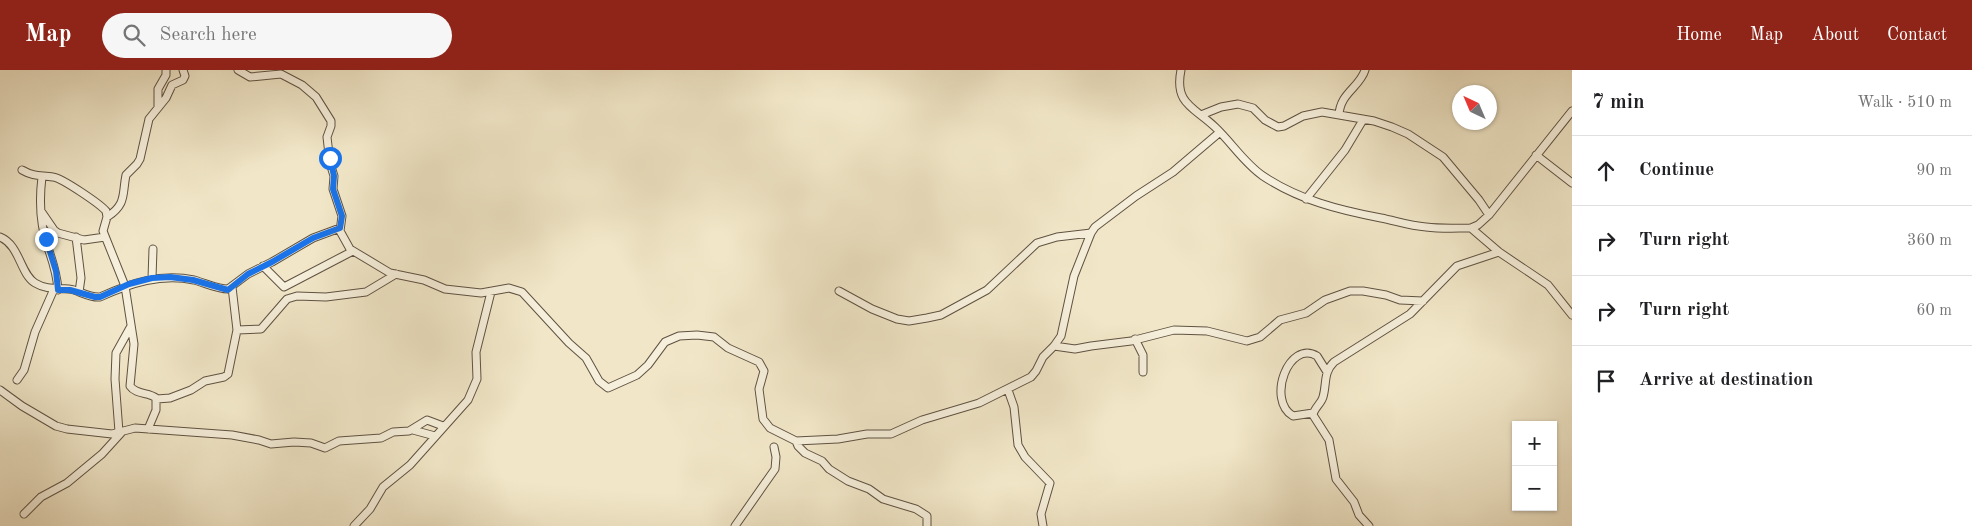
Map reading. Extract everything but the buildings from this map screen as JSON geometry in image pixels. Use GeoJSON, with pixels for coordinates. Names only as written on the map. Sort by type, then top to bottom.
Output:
{"type":"FeatureCollection","features":[{"type":"Feature","properties":{"kind":"street"},"geometry":{"type":"LineString","coordinates":[[158,107],[158,89],[166,75],[166,70]]}},
{"type":"Feature","properties":{"kind":"street"},"geometry":{"type":"LineString","coordinates":[[183,70],[185,76],[183,80],[172,85],[166,98],[148,119],[140,159],[126,175],[122,202],[107,217],[103,232],[125,286],[134,344],[131,388],[152,395],[157,399],[170,398],[191,390],[205,381],[227,376],[237,330],[232,287]]}},
{"type":"Feature","properties":{"kind":"street"},"geometry":{"type":"LineString","coordinates":[[238,70],[250,77],[281,74],[306,88],[316,97],[331,121],[326,137],[334,176],[333,189],[342,216],[340,228],[342,237],[353,251],[396,274],[424,280],[445,289],[491,292],[509,288],[522,292],[569,343],[586,358],[599,381],[608,388],[637,374],[648,365],[665,342],[672,338],[697,335],[714,337],[728,348],[759,362],[764,371],[759,394],[763,419],[770,428],[796,441],[838,439],[867,434],[891,434],[922,420],[979,403],[1031,377],[1043,357],[1054,346],[1063,330],[1073,281],[1095,227],[1136,196],[1181,166],[1220,132]]}},
{"type":"Feature","properties":{"kind":"street"},"geometry":{"type":"LineString","coordinates":[[1180,70],[1178,88],[1180,93],[1194,110],[1220,132],[1246,161],[1263,176],[1306,198],[1344,211],[1410,225],[1436,228],[1471,228],[1478,225],[1489,215],[1572,111]]}},
{"type":"Feature","properties":{"kind":"street"},"geometry":{"type":"LineString","coordinates":[[1339,115],[1347,94],[1361,80],[1365,70]]}},
{"type":"Feature","properties":{"kind":"street"},"geometry":{"type":"LineString","coordinates":[[1201,115],[1231,104],[1244,104],[1253,108],[1268,122],[1278,127],[1317,112],[1374,121],[1402,131],[1443,157],[1489,215]]}},
{"type":"Feature","properties":{"kind":"street"},"geometry":{"type":"LineString","coordinates":[[1306,198],[1345,150],[1364,120]]}},
{"type":"Feature","properties":{"kind":"street"},"geometry":{"type":"LineString","coordinates":[[1536,155],[1572,182]]}},
{"type":"Feature","properties":{"kind":"street"},"geometry":{"type":"LineString","coordinates":[[22,170],[42,177],[53,177],[69,184],[104,208],[107,217]]}},
{"type":"Feature","properties":{"kind":"street"},"geometry":{"type":"LineString","coordinates":[[17,380],[24,370],[35,332],[56,290],[56,271],[47,246],[40,208],[39,197],[42,177]]}},
{"type":"Feature","properties":{"kind":"street"},"geometry":{"type":"LineString","coordinates":[[40,208],[54,230],[84,240],[105,238]]}},
{"type":"Feature","properties":{"kind":"street"},"geometry":{"type":"LineString","coordinates":[[0,237],[10,244],[31,279],[36,283],[56,290],[70,290],[100,297],[125,286],[152,278],[170,277],[193,280],[224,289],[232,287],[248,274],[313,238],[340,228]]}},
{"type":"Feature","properties":{"kind":"street"},"geometry":{"type":"LineString","coordinates":[[1471,228],[1499,252],[1544,282],[1572,315]]}},
{"type":"Feature","properties":{"kind":"street"},"geometry":{"type":"LineString","coordinates":[[839,291],[872,310],[897,319],[909,321],[941,315],[987,290],[1007,273],[1026,251],[1037,243],[1056,236],[1091,233]]}},
{"type":"Feature","properties":{"kind":"street"},"geometry":{"type":"LineString","coordinates":[[76,237],[81,278],[79,292]]}},
{"type":"Feature","properties":{"kind":"street"},"geometry":{"type":"LineString","coordinates":[[152,278],[153,249]]}},
{"type":"Feature","properties":{"kind":"street"},"geometry":{"type":"LineString","coordinates":[[263,266],[284,287],[353,251]]}},
{"type":"Feature","properties":{"kind":"street"},"geometry":{"type":"LineString","coordinates":[[1313,414],[1322,398],[1327,372],[1334,362],[1410,314],[1460,264],[1499,252]]}},
{"type":"Feature","properties":{"kind":"street"},"geometry":{"type":"LineString","coordinates":[[237,330],[261,329],[288,299],[297,296],[326,296],[366,292],[396,274]]}},
{"type":"Feature","properties":{"kind":"street"},"geometry":{"type":"LineString","coordinates":[[1054,346],[1074,348],[1135,340],[1174,330],[1207,331],[1240,340],[1255,340],[1280,320],[1306,313],[1329,298],[1354,291],[1386,295],[1400,300],[1423,301]]}},
{"type":"Feature","properties":{"kind":"street"},"geometry":{"type":"LineString","coordinates":[[354,526],[370,509],[383,487],[410,465],[468,400],[476,379],[476,352],[491,292]]}},
{"type":"Feature","properties":{"kind":"street"},"geometry":{"type":"LineString","coordinates":[[24,514],[41,497],[67,483],[102,454],[120,432],[115,379],[116,353],[131,326]]}},
{"type":"Feature","properties":{"kind":"street"},"geometry":{"type":"LineString","coordinates":[[1135,340],[1143,356],[1143,372]]}},
{"type":"Feature","properties":{"kind":"street"},"geometry":{"type":"LineString","coordinates":[[1313,414],[1293,416],[1285,409],[1281,390],[1284,374],[1291,362],[1298,356],[1308,354],[1317,356],[1327,372]]}},
{"type":"Feature","properties":{"kind":"street"},"geometry":{"type":"LineString","coordinates":[[0,390],[22,406],[61,428],[112,434],[135,428],[232,435],[271,444],[311,443],[328,448],[335,442],[381,438],[393,432],[406,432],[413,430],[427,420],[443,426]]}},
{"type":"Feature","properties":{"kind":"street"},"geometry":{"type":"LineString","coordinates":[[1008,390],[1014,407],[1018,445],[1025,457],[1050,483],[1041,514],[1044,526]]}},
{"type":"Feature","properties":{"kind":"street"},"geometry":{"type":"LineString","coordinates":[[148,429],[156,410],[157,399]]}},
{"type":"Feature","properties":{"kind":"street"},"geometry":{"type":"LineString","coordinates":[[1313,414],[1329,440],[1336,478],[1354,502],[1359,515],[1369,526]]}},
{"type":"Feature","properties":{"kind":"street"},"geometry":{"type":"LineString","coordinates":[[413,430],[435,436]]}},
{"type":"Feature","properties":{"kind":"street"},"geometry":{"type":"LineString","coordinates":[[796,441],[805,453],[822,461],[829,469],[848,480],[869,489],[883,499],[916,508],[927,516],[927,526]]}},
{"type":"Feature","properties":{"kind":"street"},"geometry":{"type":"LineString","coordinates":[[735,526],[775,469],[776,457],[774,447]]}},
{"type":"Feature","properties":{"kind":"route"},"geometry":{"type":"LineString","coordinates":[[46,239],[56,271],[58,290],[74,290],[100,297],[129,284],[152,278],[170,277],[193,280],[228,290],[248,274],[313,238],[340,228],[342,216],[333,189],[334,176],[330,158]]}}]}
